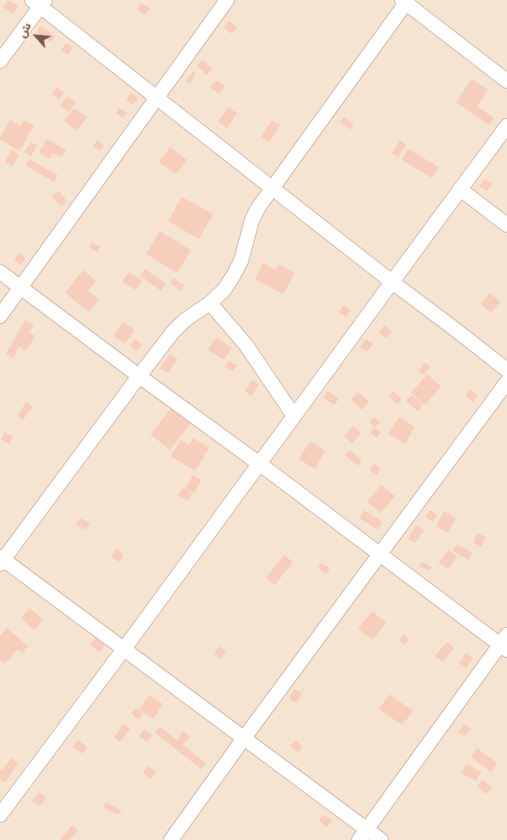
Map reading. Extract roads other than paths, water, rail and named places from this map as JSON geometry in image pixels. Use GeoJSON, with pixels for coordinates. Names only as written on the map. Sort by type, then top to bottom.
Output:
{"type":"FeatureCollection","features":[{"type":"Feature","properties":{"kind":"street"},"geometry":{"type":"LineString","coordinates":[[0,316],[227,0]]}},
{"type":"Feature","properties":{"kind":"street"},"geometry":{"type":"LineString","coordinates":[[381,840],[363,835],[244,738],[1,560],[173,332],[185,320],[210,303],[224,290],[241,260],[252,220],[258,208],[406,1],[507,81]]}},
{"type":"Feature","properties":{"kind":"street"},"geometry":{"type":"LineString","coordinates":[[0,61],[39,2],[272,188],[507,370]]}},
{"type":"Feature","properties":{"kind":"street"},"geometry":{"type":"LineString","coordinates":[[0,815],[124,649],[507,126]]}},
{"type":"Feature","properties":{"kind":"street"},"geometry":{"type":"LineString","coordinates":[[460,189],[507,225]]}},
{"type":"Feature","properties":{"kind":"street"},"geometry":{"type":"LineString","coordinates":[[0,272],[379,554],[505,643],[363,835]]}},
{"type":"Feature","properties":{"kind":"street"},"geometry":{"type":"LineString","coordinates":[[210,303],[246,344],[294,416]]}},
{"type":"Feature","properties":{"kind":"street"},"geometry":{"type":"LineString","coordinates":[[170,840],[507,382]]}}]}
